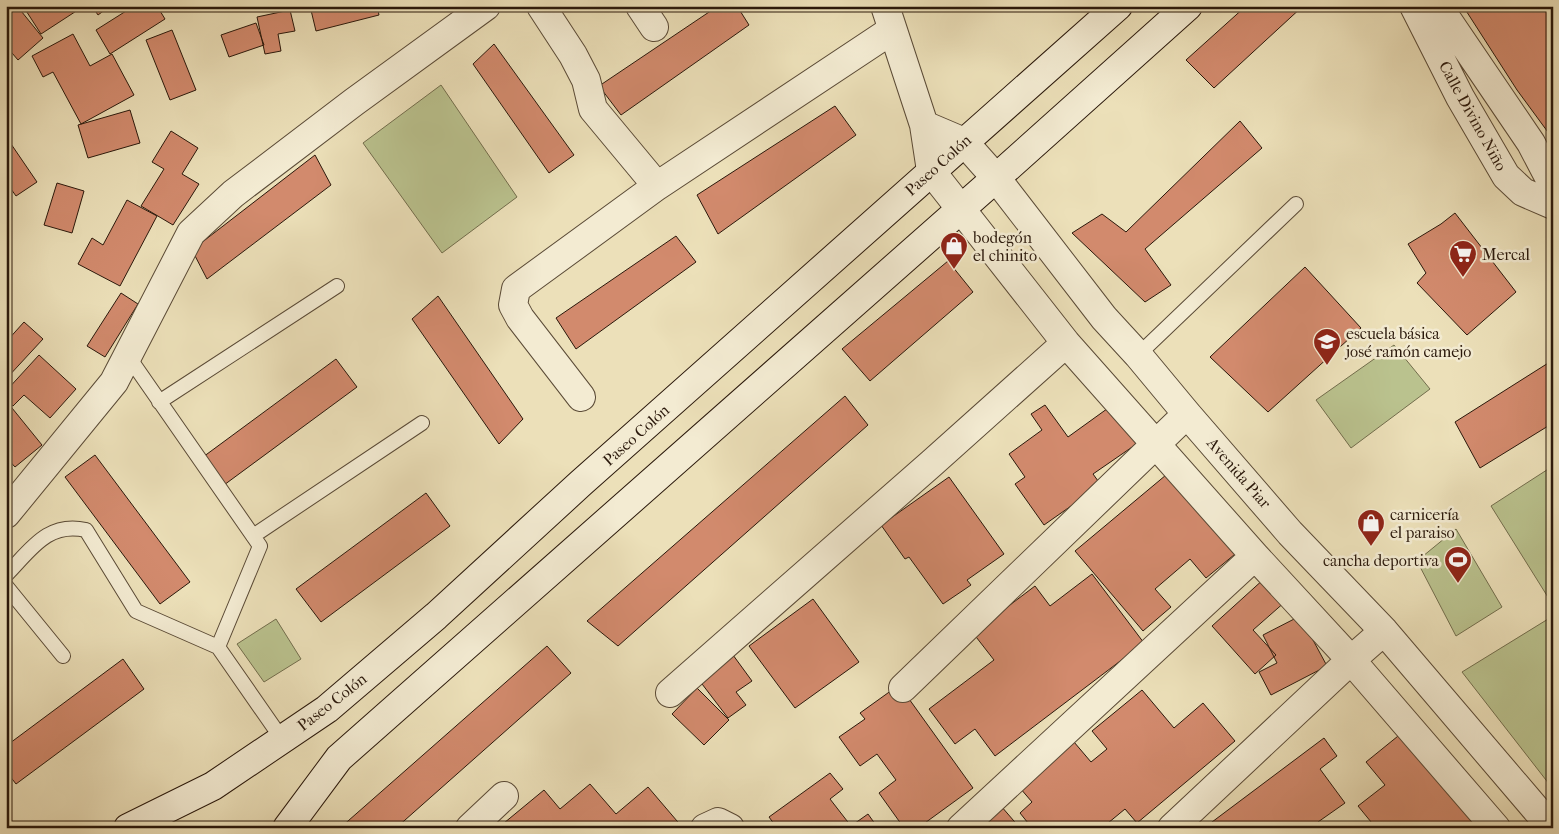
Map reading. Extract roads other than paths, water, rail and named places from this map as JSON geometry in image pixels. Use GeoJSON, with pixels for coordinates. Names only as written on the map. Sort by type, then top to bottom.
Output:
{"type":"FeatureCollection","features":[{"type":"Feature","properties":{"kind":"street"},"geometry":{"type":"LineString","coordinates":[[6,514],[114,382],[191,233],[233,194],[354,102],[486,6]]}},
{"type":"Feature","properties":{"kind":"street"},"geometry":{"type":"LineString","coordinates":[[541,6],[574,55],[586,80],[593,109],[657,186]]}},
{"type":"Feature","properties":{"kind":"street","name":"Paseo Colón"},"geometry":{"type":"LineString","coordinates":[[128,828],[213,786],[327,709],[436,616],[581,483],[1118,6]]}},
{"type":"Feature","properties":{"kind":"street"},"geometry":{"type":"LineString","coordinates":[[287,828],[339,758],[1188,6]]}},
{"type":"Feature","properties":{"kind":"street","name":"Calle Divino Niño"},"geometry":{"type":"LineString","coordinates":[[1414,6],[1460,97],[1506,176],[1523,192],[1553,205]]}},
{"type":"Feature","properties":{"kind":"street","name":"Calle Divino Niño"},"geometry":{"type":"LineString","coordinates":[[1438,6],[1531,143],[1553,185]]}},
{"type":"Feature","properties":{"kind":"street"},"geometry":{"type":"LineString","coordinates":[[581,397],[520,318],[513,305],[516,289],[888,18],[924,126],[931,171],[1066,343],[1155,445],[1351,660],[1496,828]]}},
{"type":"Feature","properties":{"kind":"street","name":"Avenida Piar"},"geometry":{"type":"LineString","coordinates":[[924,126],[964,142],[996,178],[1104,318],[1138,355],[1290,533],[1384,631],[1547,826]]}},
{"type":"Feature","properties":{"kind":"street"},"geometry":{"type":"LineString","coordinates":[[670,693],[1066,343]]}},
{"type":"Feature","properties":{"kind":"street"},"geometry":{"type":"LineString","coordinates":[[903,688],[1187,414]]}},
{"type":"Feature","properties":{"kind":"street"},"geometry":{"type":"LineString","coordinates":[[961,828],[1255,556]]}},
{"type":"Feature","properties":{"kind":"street"},"geometry":{"type":"LineString","coordinates":[[1172,828],[1384,631]]}},
{"type":"Feature","properties":{"kind":"street"},"geometry":{"type":"LineString","coordinates":[[470,828],[504,796]]}},
{"type":"Feature","properties":{"kind":"street"},"geometry":{"type":"LineString","coordinates":[[705,828],[718,822],[730,828]]}},
{"type":"Feature","properties":{"kind":"lane"},"geometry":{"type":"LineString","coordinates":[[1138,355],[1296,204]]}},
{"type":"Feature","properties":{"kind":"lane"},"geometry":{"type":"LineString","coordinates":[[160,402],[337,286]]}},
{"type":"Feature","properties":{"kind":"lane"},"geometry":{"type":"LineString","coordinates":[[128,356],[260,546],[218,647]]}},
{"type":"Feature","properties":{"kind":"lane"},"geometry":{"type":"LineString","coordinates":[[253,536],[422,423]]}},
{"type":"Feature","properties":{"kind":"lane"},"geometry":{"type":"LineString","coordinates":[[6,576],[45,536],[72,527],[86,530],[136,611],[218,647],[282,739]]}},
{"type":"Feature","properties":{"kind":"lane"},"geometry":{"type":"LineString","coordinates":[[6,586],[64,656]]}},
{"type":"Feature","properties":{"kind":"place","name":"bodegón el chinito"},"geometry":{"type":"Point","coordinates":[954,270]}},
{"type":"Feature","properties":{"kind":"place","name":"Mercal"},"geometry":{"type":"Point","coordinates":[1463,278]}},
{"type":"Feature","properties":{"kind":"place","name":"escuela básica josé ramón camejo"},"geometry":{"type":"Point","coordinates":[1327,366]}},
{"type":"Feature","properties":{"kind":"place","name":"carnicería el paraiso"},"geometry":{"type":"Point","coordinates":[1371,547]}},
{"type":"Feature","properties":{"kind":"place","name":"cancha deportiva"},"geometry":{"type":"Point","coordinates":[1458,584]}}]}
